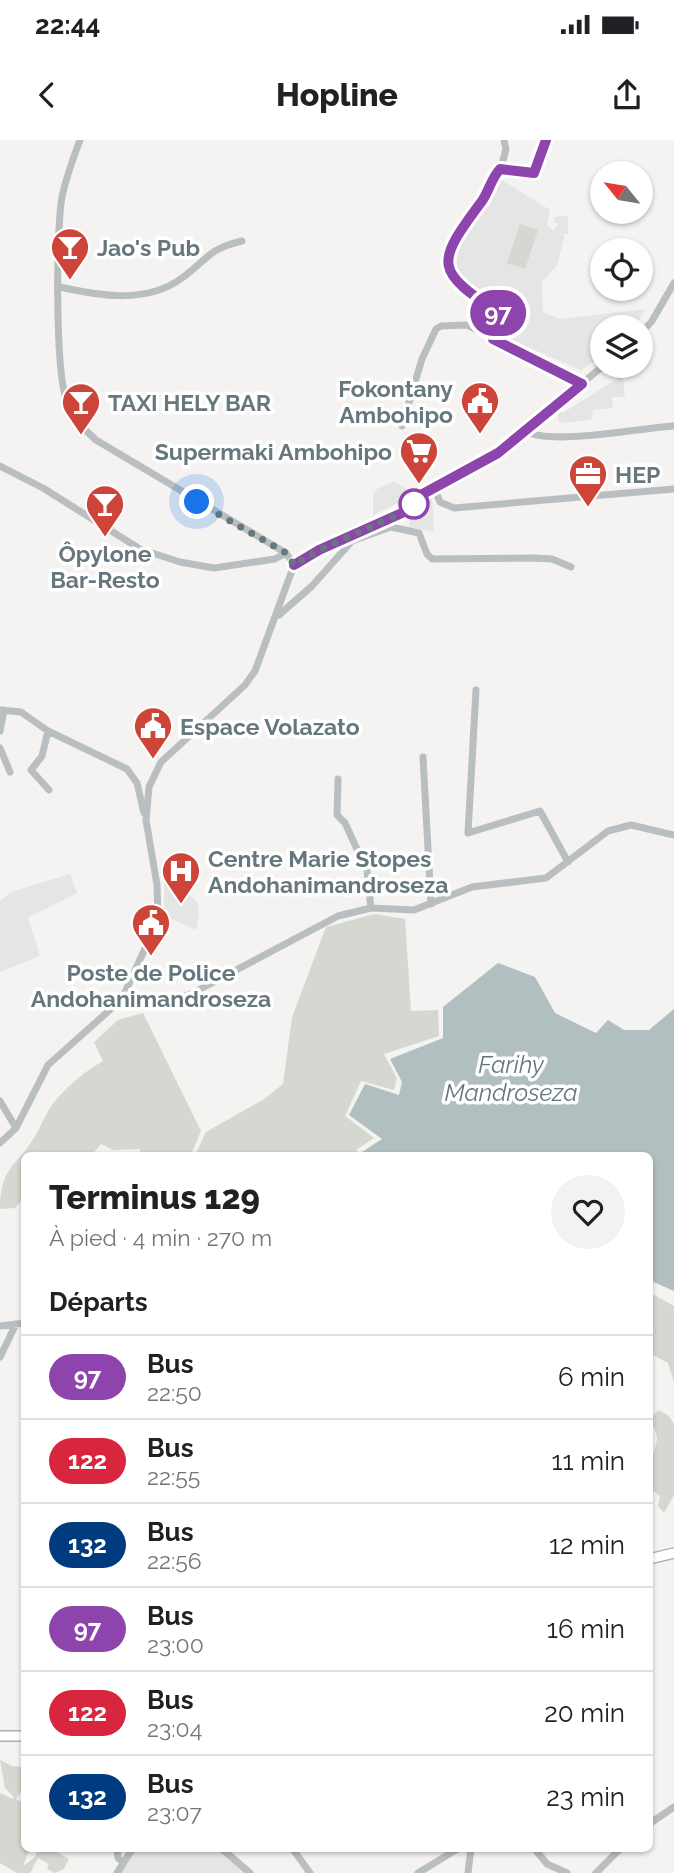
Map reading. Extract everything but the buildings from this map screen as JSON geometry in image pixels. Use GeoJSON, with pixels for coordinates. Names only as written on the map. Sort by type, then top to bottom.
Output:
{"type":"FeatureCollection","features":[{"type":"Feature","properties":{"kind":"main road"},"geometry":{"type":"LineString","coordinates":[[653,1558],[674,1553]]}},
{"type":"Feature","properties":{"kind":"main road"},"geometry":{"type":"LineString","coordinates":[[0,1736],[21,1736]]}},
{"type":"Feature","properties":{"kind":"street"},"geometry":{"type":"LineString","coordinates":[[80,140],[62,197],[60,287],[63,389],[83,429],[137,466],[286,553],[294,565]]}},
{"type":"Feature","properties":{"kind":"street"},"geometry":{"type":"LineString","coordinates":[[493,339],[500,314],[460,287],[447,268],[447,256],[461,227],[484,198],[487,186],[500,169],[506,149],[504,140]]}},
{"type":"Feature","properties":{"kind":"street"},"geometry":{"type":"LineString","coordinates":[[500,169],[534,173],[546,140]]}},
{"type":"Feature","properties":{"kind":"street"},"geometry":{"type":"LineString","coordinates":[[60,287],[95,295],[144,295],[181,279],[217,247],[242,241]]}},
{"type":"Feature","properties":{"kind":"street"},"geometry":{"type":"LineString","coordinates":[[653,320],[672,292],[674,283]]}},
{"type":"Feature","properties":{"kind":"street"},"geometry":{"type":"LineString","coordinates":[[402,426],[422,359],[436,329],[448,325],[467,325],[582,384]]}},
{"type":"Feature","properties":{"kind":"street"},"geometry":{"type":"LineString","coordinates":[[146,820],[149,787],[161,762],[245,685],[255,671],[294,565],[319,550],[411,509],[421,495],[490,459],[590,377]]}},
{"type":"Feature","properties":{"kind":"street"},"geometry":{"type":"LineString","coordinates":[[525,431],[534,436],[563,436],[674,426]]}},
{"type":"Feature","properties":{"kind":"street"},"geometry":{"type":"LineString","coordinates":[[0,466],[43,488],[140,549],[180,562],[214,568],[275,559],[286,553]]}},
{"type":"Feature","properties":{"kind":"street"},"geometry":{"type":"LineString","coordinates":[[434,488],[440,502],[454,508],[674,489]]}},
{"type":"Feature","properties":{"kind":"street"},"geometry":{"type":"LineString","coordinates":[[276,618],[312,586],[342,549],[366,534],[391,527],[419,533],[427,554],[432,559],[535,558],[552,559],[571,567]]}},
{"type":"Feature","properties":{"kind":"street"},"geometry":{"type":"LineString","coordinates":[[476,690],[468,833],[540,811],[568,862]]}},
{"type":"Feature","properties":{"kind":"street"},"geometry":{"type":"LineString","coordinates":[[0,731],[2,710],[21,712],[48,731],[127,769],[137,783],[146,820],[157,885],[158,920],[122,999],[48,1065],[16,1128],[0,1143]]}},
{"type":"Feature","properties":{"kind":"street"},"geometry":{"type":"LineString","coordinates":[[48,731],[42,756],[32,770],[49,790]]}},
{"type":"Feature","properties":{"kind":"street"},"geometry":{"type":"LineString","coordinates":[[0,748],[10,772]]}},
{"type":"Feature","properties":{"kind":"street"},"geometry":{"type":"LineString","coordinates":[[424,757],[431,904]]}},
{"type":"Feature","properties":{"kind":"street"},"geometry":{"type":"LineString","coordinates":[[338,779],[337,815],[345,823],[367,871],[371,908]]}},
{"type":"Feature","properties":{"kind":"street"},"geometry":{"type":"LineString","coordinates":[[122,999],[153,1005],[171,1002],[338,916],[371,908],[414,911],[472,887],[546,878],[608,831],[631,825],[674,835]]}},
{"type":"Feature","properties":{"kind":"street"},"geometry":{"type":"LineString","coordinates":[[0,1101],[16,1128]]}},
{"type":"Feature","properties":{"kind":"street"},"geometry":{"type":"LineString","coordinates":[[0,1326],[20,1323]]}},
{"type":"Feature","properties":{"kind":"street"},"geometry":{"type":"LineString","coordinates":[[0,1357],[20,1323]]}},
{"type":"Feature","properties":{"kind":"street"},"geometry":{"type":"LineString","coordinates":[[653,1820],[674,1807]]}},
{"type":"Feature","properties":{"kind":"street"},"geometry":{"type":"LineString","coordinates":[[117,1852],[118,1858],[122,1861]]}},
{"type":"Feature","properties":{"kind":"street"},"geometry":{"type":"LineString","coordinates":[[117,1873],[129,1852]]}},
{"type":"Feature","properties":{"kind":"street"},"geometry":{"type":"LineString","coordinates":[[226,1852],[250,1873]]}},
{"type":"Feature","properties":{"kind":"street"},"geometry":{"type":"LineString","coordinates":[[295,1852],[310,1873]]}},
{"type":"Feature","properties":{"kind":"street"},"geometry":{"type":"LineString","coordinates":[[418,1873],[452,1852]]}},
{"type":"Feature","properties":{"kind":"street"},"geometry":{"type":"LineString","coordinates":[[468,1873],[471,1852]]}},
{"type":"Feature","properties":{"kind":"street"},"geometry":{"type":"LineString","coordinates":[[537,1852],[547,1864],[567,1873]]}},
{"type":"Feature","properties":{"kind":"street"},"geometry":{"type":"LineString","coordinates":[[596,1873],[617,1852]]}},
{"type":"Feature","properties":{"kind":"shaded area"},"geometry":{"type":"Polygon","coordinates":[[[497,177],[550,210],[547,225],[553,231],[558,224],[554,222],[555,217],[568,216],[568,234],[555,233],[565,235],[557,265],[542,282],[543,312],[560,319],[590,315],[590,364],[581,370],[500,335],[505,321],[504,314],[461,285],[454,274],[453,259],[462,238],[462,228],[487,202],[497,177]]]}},
{"type":"Feature","properties":{"kind":"shaded area"},"geometry":{"type":"Polygon","coordinates":[[[520,224],[538,230],[525,269],[507,263],[520,224]]]}},
{"type":"Feature","properties":{"kind":"shaded area"},"geometry":{"type":"Polygon","coordinates":[[[645,309],[642,315],[594,315],[645,309]]]}},
{"type":"Feature","properties":{"kind":"shaded area"},"geometry":{"type":"Polygon","coordinates":[[[618,378],[623,378],[625,397],[612,397],[613,408],[593,410],[591,420],[559,423],[557,410],[560,408],[563,413],[618,378]]]}},
{"type":"Feature","properties":{"kind":"shaded area"},"geometry":{"type":"Polygon","coordinates":[[[394,481],[415,495],[373,515],[373,495],[377,489],[394,481]]]}},
{"type":"Feature","properties":{"kind":"shaded area"},"geometry":{"type":"Polygon","coordinates":[[[432,497],[434,532],[410,527],[409,507],[432,497]]]}},
{"type":"Feature","properties":{"kind":"shaded area"},"geometry":{"type":"Polygon","coordinates":[[[70,874],[77,893],[28,918],[40,956],[0,972],[0,901],[11,892],[70,874]]]}},
{"type":"Feature","properties":{"kind":"shaded area","name":"Centre Marie Stopes Andohanimandroseza"},"geometry":{"type":"Polygon","coordinates":[[[164,879],[173,881],[197,902],[199,913],[196,930],[168,917],[168,910],[164,909],[164,879]]]}},
{"type":"Feature","properties":{"kind":"shaded area"},"geometry":{"type":"Polygon","coordinates":[[[375,914],[405,919],[411,1011],[438,1010],[439,1036],[384,1054],[397,1078],[394,1090],[361,1081],[345,1116],[374,1138],[356,1150],[358,1152],[196,1152],[206,1132],[264,1099],[283,1084],[292,1017],[326,927],[375,914]]]}},
{"type":"Feature","properties":{"kind":"shaded area"},"geometry":{"type":"Polygon","coordinates":[[[143,1013],[201,1131],[192,1152],[113,1150],[101,1144],[94,1152],[24,1152],[61,1094],[103,1061],[94,1042],[118,1020],[143,1013]]]}},
{"type":"Feature","properties":{"kind":"shaded area"},"geometry":{"type":"Polygon","coordinates":[[[21,1155],[21,1201],[15,1208],[0,1209],[3,1185],[10,1169],[21,1155]]]}},
{"type":"Feature","properties":{"kind":"shaded area"},"geometry":{"type":"Polygon","coordinates":[[[653,1294],[674,1306],[674,1382],[668,1363],[653,1355],[653,1294]]]}},
{"type":"Feature","properties":{"kind":"shaded area"},"geometry":{"type":"Polygon","coordinates":[[[659,1410],[669,1416],[674,1424],[674,1495],[664,1513],[658,1506],[660,1496],[653,1491],[653,1453],[657,1439],[653,1415],[659,1410]]]}},
{"type":"Feature","properties":{"kind":"shaded area"},"geometry":{"type":"Polygon","coordinates":[[[0,1760],[21,1767],[21,1792],[16,1799],[21,1802],[21,1852],[28,1852],[23,1866],[37,1852],[57,1852],[69,1859],[64,1869],[55,1873],[47,1869],[49,1864],[38,1858],[30,1873],[17,1873],[0,1863],[0,1793],[13,1799],[14,1797],[5,1788],[0,1760]]]}},
{"type":"Feature","properties":{"kind":"shaded area"},"geometry":{"type":"Polygon","coordinates":[[[130,1852],[226,1852],[250,1873],[117,1873],[130,1852]]]}},
{"type":"Feature","properties":{"kind":"water","name":"Farihy Mandroseza"},"geometry":{"type":"Polygon","coordinates":[[[498,963],[535,977],[555,1013],[596,1033],[608,1020],[624,1030],[649,1030],[674,1009],[674,1291],[653,1282],[653,1152],[362,1152],[382,1139],[349,1115],[365,1084],[399,1095],[402,1082],[390,1059],[443,1038],[443,1007],[498,963]]]}},
{"type":"Feature","properties":{"kind":"bus line","name":"97"},"geometry":{"type":"LineString","coordinates":[[294,565],[319,550],[411,509],[421,495],[490,459],[582,384],[493,339],[501,319],[500,314],[460,287],[447,268],[447,256],[456,235],[484,198],[487,186],[496,173],[500,169],[514,169],[534,173],[546,140]]}},
{"type":"Feature","properties":{"kind":"place","name":"Jao's Pub"},"geometry":{"type":"Point","coordinates":[70,281]}},
{"type":"Feature","properties":{"kind":"place","name":"Fokontany Ambohipo"},"geometry":{"type":"Point","coordinates":[480,435]}},
{"type":"Feature","properties":{"kind":"place","name":"TAXI HELY BAR"},"geometry":{"type":"Point","coordinates":[81,436]}},
{"type":"Feature","properties":{"kind":"place","name":"Supermaki Ambohipo"},"geometry":{"type":"Point","coordinates":[419,485]}},
{"type":"Feature","properties":{"kind":"place","name":"HEP"},"geometry":{"type":"Point","coordinates":[588,508]}},
{"type":"Feature","properties":{"kind":"place","name":"Ôpylone Bar-Resto"},"geometry":{"type":"Point","coordinates":[105,538]}},
{"type":"Feature","properties":{"kind":"place","name":"Espace Volazato"},"geometry":{"type":"Point","coordinates":[153,760]}},
{"type":"Feature","properties":{"kind":"place","name":"Centre Marie Stopes Andohanimandroseza"},"geometry":{"type":"Point","coordinates":[181,905]}},
{"type":"Feature","properties":{"kind":"place","name":"Poste de Police Andohanimandroseza"},"geometry":{"type":"Point","coordinates":[151,957]}},
{"type":"Feature","properties":{"kind":"route"},"geometry":{"type":"LineString","coordinates":[[197,502],[286,553],[294,565],[319,550],[411,509],[414,504]]}}]}
